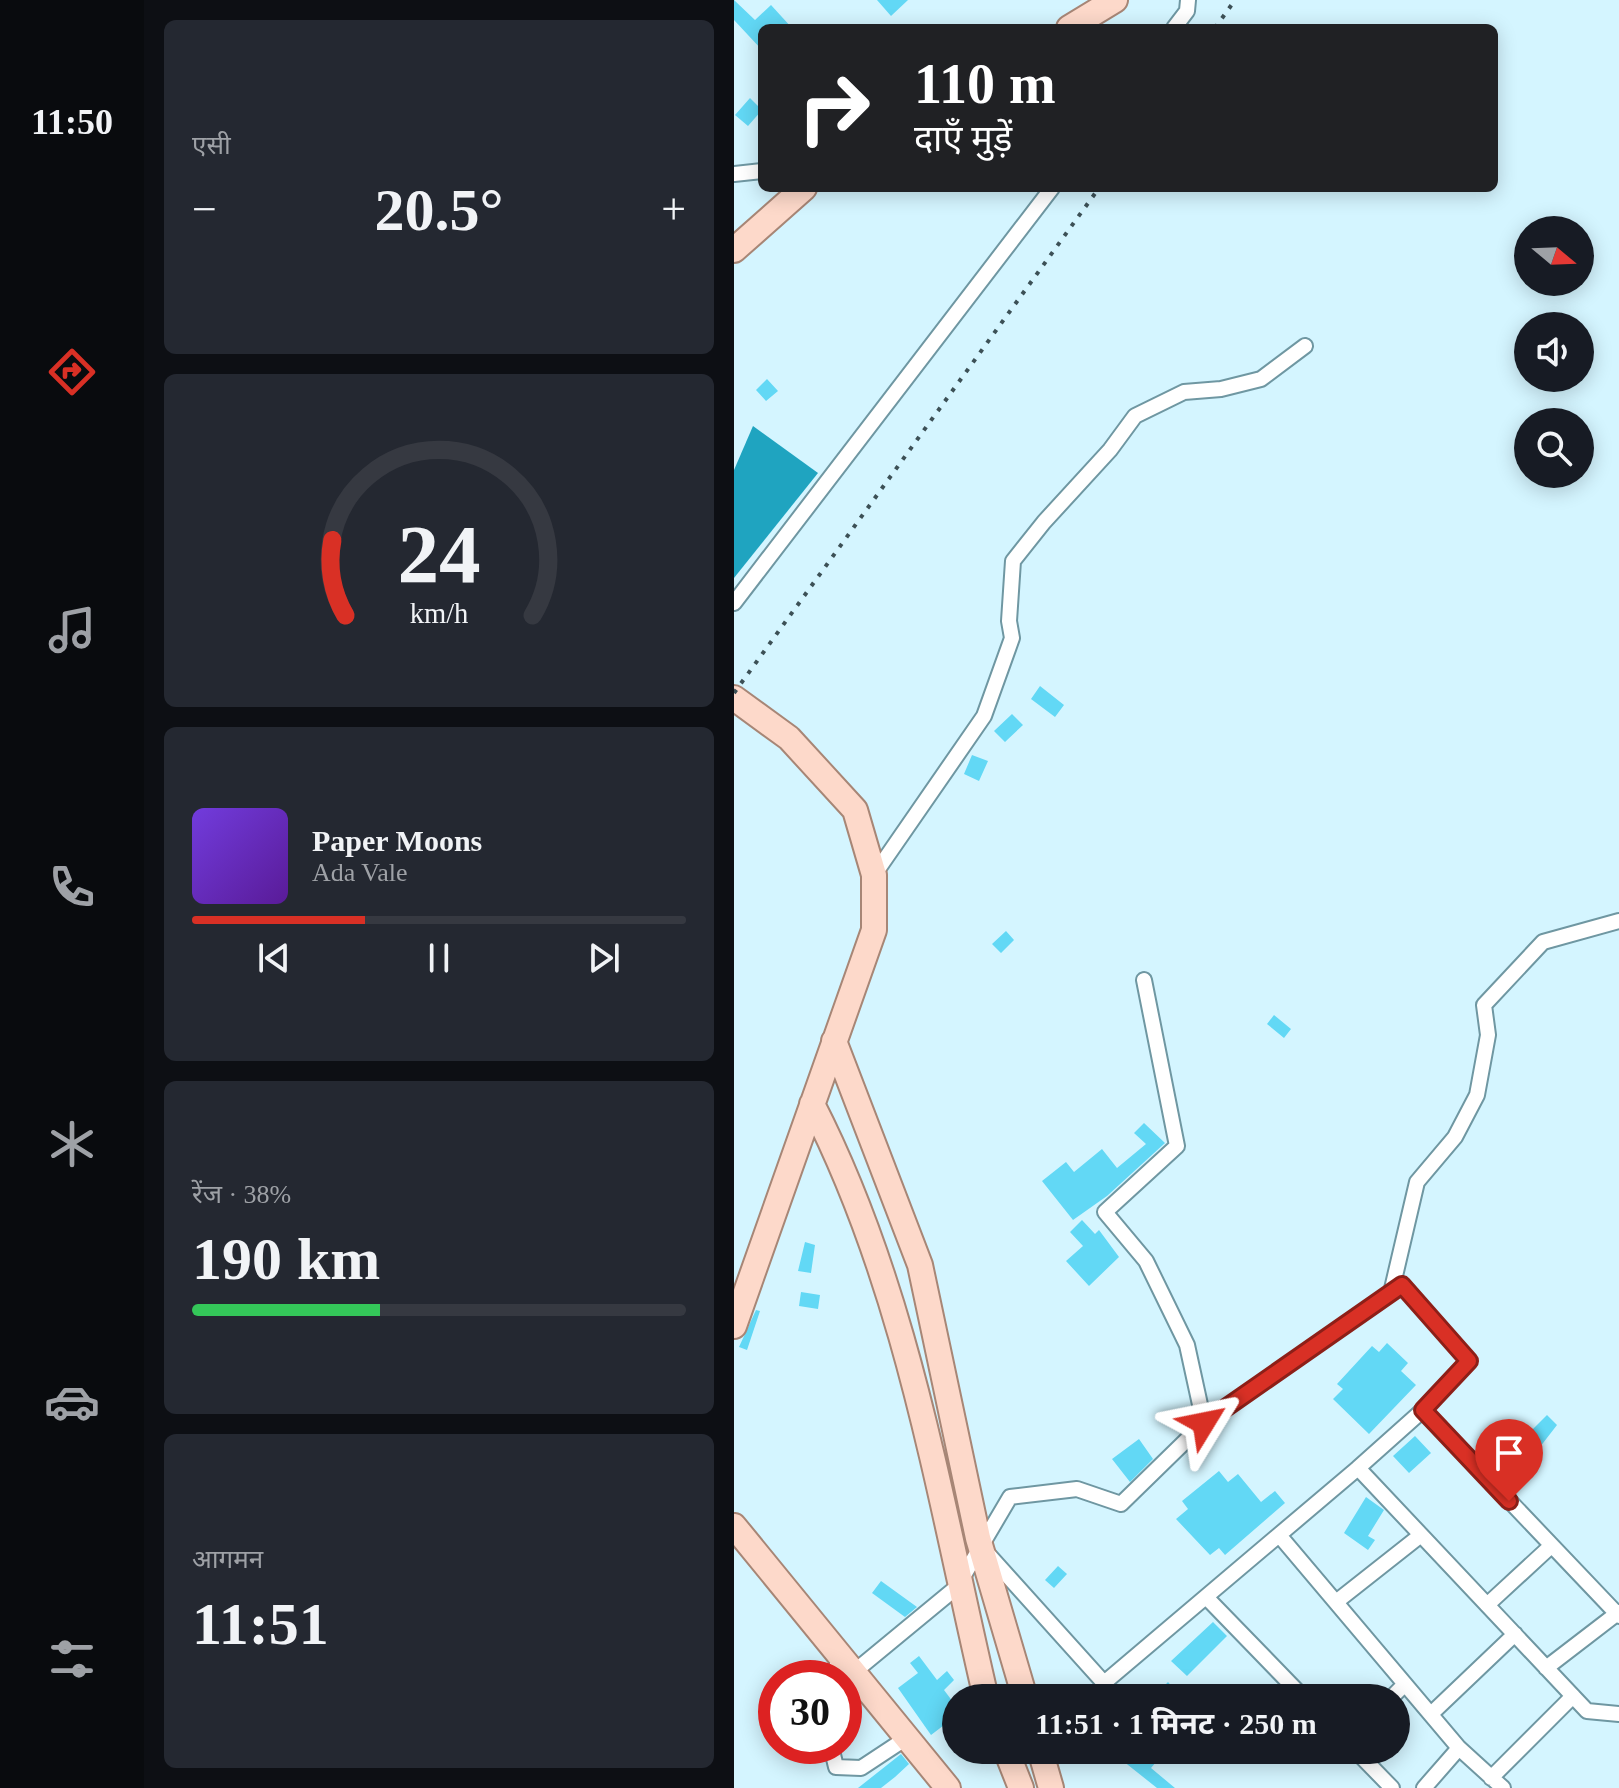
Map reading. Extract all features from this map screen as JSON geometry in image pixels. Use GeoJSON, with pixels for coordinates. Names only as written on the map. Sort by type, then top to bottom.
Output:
{"type":"FeatureCollection","features":[{"type":"Feature","properties":{"kind":"main road"},"geometry":{"type":"LineString","coordinates":[[1076,24],[1115,0]]}},
{"type":"Feature","properties":{"kind":"main road"},"geometry":{"type":"LineString","coordinates":[[734,250],[799,192]]}},
{"type":"Feature","properties":{"kind":"main road"},"geometry":{"type":"LineString","coordinates":[[734,698],[789,738],[855,810],[874,875],[874,930],[734,1326]]}},
{"type":"Feature","properties":{"kind":"main road"},"geometry":{"type":"LineString","coordinates":[[834,1041],[920,1265],[981,1547],[1021,1684]]}},
{"type":"Feature","properties":{"kind":"main road"},"geometry":{"type":"LineString","coordinates":[[812,1104],[837,1152],[884,1272],[949,1522],[959,1583],[983,1684]]}},
{"type":"Feature","properties":{"kind":"main road"},"geometry":{"type":"LineString","coordinates":[[734,1526],[836,1660]]}},
{"type":"Feature","properties":{"kind":"main road"},"geometry":{"type":"LineString","coordinates":[[862,1689],[908,1737],[945,1787]]}},
{"type":"Feature","properties":{"kind":"main road"},"geometry":{"type":"LineString","coordinates":[[1012,1764],[1021,1788]]}},
{"type":"Feature","properties":{"kind":"main road"},"geometry":{"type":"LineString","coordinates":[[1044,1764],[1051,1788]]}},
{"type":"Feature","properties":{"kind":"street"},"geometry":{"type":"LineString","coordinates":[[1177,24],[1187,11],[1188,0]]}},
{"type":"Feature","properties":{"kind":"street"},"geometry":{"type":"LineString","coordinates":[[734,174],[758,171]]}},
{"type":"Feature","properties":{"kind":"street"},"geometry":{"type":"LineString","coordinates":[[734,603],[1049,192]]}},
{"type":"Feature","properties":{"kind":"street"},"geometry":{"type":"LineString","coordinates":[[874,875],[984,716],[1012,638],[1009,621],[1013,561],[1044,522],[1110,450],[1135,416],[1184,392],[1221,389],[1261,379],[1305,346]]}},
{"type":"Feature","properties":{"kind":"street"},"geometry":{"type":"LineString","coordinates":[[1391,1293],[1417,1182],[1455,1137],[1477,1095],[1488,1035],[1484,1005],[1543,942],[1619,921]]}},
{"type":"Feature","properties":{"kind":"street"},"geometry":{"type":"LineString","coordinates":[[1144,980],[1177,1146],[1105,1212],[1146,1261],[1187,1345],[1204,1423]]}},
{"type":"Feature","properties":{"kind":"street"},"geometry":{"type":"LineString","coordinates":[[853,1660],[959,1583],[1010,1497],[1077,1489],[1121,1504],[1204,1423],[1402,1285],[1469,1361],[1423,1410],[1358,1468],[1104,1683],[981,1547]]}},
{"type":"Feature","properties":{"kind":"street"},"geometry":{"type":"LineString","coordinates":[[1423,1410],[1618,1614],[1546,1668]]}},
{"type":"Feature","properties":{"kind":"street"},"geometry":{"type":"LineString","coordinates":[[1358,1468],[1587,1711],[1619,1714]]}},
{"type":"Feature","properties":{"kind":"street"},"geometry":{"type":"LineString","coordinates":[[1279,1535],[1405,1684]]}},
{"type":"Feature","properties":{"kind":"street"},"geometry":{"type":"LineString","coordinates":[[1336,1602],[1421,1535]]}},
{"type":"Feature","properties":{"kind":"street"},"geometry":{"type":"LineString","coordinates":[[1487,1605],[1551,1546]]}},
{"type":"Feature","properties":{"kind":"street"},"geometry":{"type":"LineString","coordinates":[[1206,1597],[1290,1684]]}},
{"type":"Feature","properties":{"kind":"street"},"geometry":{"type":"LineString","coordinates":[[1431,1714],[1515,1634]]}},
{"type":"Feature","properties":{"kind":"street"},"geometry":{"type":"LineString","coordinates":[[1410,1690],[1459,1748],[1497,1783],[1573,1696]]}},
{"type":"Feature","properties":{"kind":"street"},"geometry":{"type":"LineString","coordinates":[[835,1764],[836,1767],[861,1768],[908,1737]]}},
{"type":"Feature","properties":{"kind":"street"},"geometry":{"type":"LineString","coordinates":[[1424,1788],[1459,1748]]}},
{"type":"Feature","properties":{"kind":"street"},"geometry":{"type":"LineString","coordinates":[[1369,1764],[1392,1788]]}},
{"type":"Feature","properties":{"kind":"water"},"geometry":{"type":"Polygon","coordinates":[[[753,426],[818,473],[734,578],[734,470],[753,426]]]}},
{"type":"Feature","properties":{"kind":"building"},"geometry":{"type":"Polygon","coordinates":[[[734,0],[755,20],[771,5],[788,24],[758,24],[758,46],[734,20],[734,0]]]}},
{"type":"Feature","properties":{"kind":"building"},"geometry":{"type":"Polygon","coordinates":[[[877,0],[908,0],[891,16],[877,0]]]}},
{"type":"Feature","properties":{"kind":"building"},"geometry":{"type":"Polygon","coordinates":[[[750,98],[758,106],[758,115],[748,126],[735,115],[750,98]]]}},
{"type":"Feature","properties":{"kind":"building"},"geometry":{"type":"Polygon","coordinates":[[[767,379],[778,391],[766,401],[756,390],[767,379]]]}},
{"type":"Feature","properties":{"kind":"building"},"geometry":{"type":"Polygon","coordinates":[[[1040,686],[1064,705],[1055,717],[1031,699],[1040,686]]]}},
{"type":"Feature","properties":{"kind":"building"},"geometry":{"type":"Polygon","coordinates":[[[1012,714],[1023,725],[1005,742],[994,731],[1012,714]]]}},
{"type":"Feature","properties":{"kind":"building"},"geometry":{"type":"Polygon","coordinates":[[[972,755],[988,761],[979,781],[964,774],[972,755]]]}},
{"type":"Feature","properties":{"kind":"building"},"geometry":{"type":"Polygon","coordinates":[[[1006,931],[1014,940],[1001,953],[992,944],[1006,931]]]}},
{"type":"Feature","properties":{"kind":"building"},"geometry":{"type":"Polygon","coordinates":[[[1274,1015],[1291,1029],[1284,1038],[1267,1024],[1274,1015]]]}},
{"type":"Feature","properties":{"kind":"building"},"geometry":{"type":"Polygon","coordinates":[[[1144,1123],[1165,1143],[1107,1196],[1073,1220],[1042,1181],[1066,1162],[1074,1172],[1102,1149],[1117,1168],[1146,1144],[1134,1133],[1144,1123]]]}},
{"type":"Feature","properties":{"kind":"building"},"geometry":{"type":"Polygon","coordinates":[[[1082,1220],[1095,1234],[1099,1230],[1119,1257],[1089,1286],[1066,1261],[1083,1246],[1070,1232],[1082,1220]]]}},
{"type":"Feature","properties":{"kind":"building"},"geometry":{"type":"Polygon","coordinates":[[[805,1242],[815,1245],[811,1273],[798,1271],[805,1242]]]}},
{"type":"Feature","properties":{"kind":"building"},"geometry":{"type":"Polygon","coordinates":[[[801,1292],[820,1295],[818,1309],[799,1306],[801,1292]]]}},
{"type":"Feature","properties":{"kind":"building"},"geometry":{"type":"Polygon","coordinates":[[[756,1310],[760,1311],[747,1350],[739,1347],[756,1310]]]}},
{"type":"Feature","properties":{"kind":"building"},"geometry":{"type":"Polygon","coordinates":[[[1387,1343],[1408,1363],[1401,1371],[1416,1385],[1369,1434],[1333,1399],[1343,1389],[1337,1384],[1372,1346],[1379,1352],[1387,1343]]]}},
{"type":"Feature","properties":{"kind":"building"},"geometry":{"type":"Polygon","coordinates":[[[1547,1415],[1557,1425],[1533,1456],[1518,1444],[1547,1415]]]}},
{"type":"Feature","properties":{"kind":"building"},"geometry":{"type":"Polygon","coordinates":[[[1415,1436],[1431,1453],[1409,1473],[1393,1456],[1415,1436]]]}},
{"type":"Feature","properties":{"kind":"building"},"geometry":{"type":"Polygon","coordinates":[[[1139,1439],[1153,1459],[1130,1482],[1112,1459],[1139,1439]]]}},
{"type":"Feature","properties":{"kind":"building"},"geometry":{"type":"Polygon","coordinates":[[[1219,1471],[1228,1482],[1238,1474],[1261,1502],[1275,1491],[1285,1503],[1225,1555],[1219,1548],[1210,1555],[1176,1519],[1188,1509],[1182,1501],[1219,1471]]]}},
{"type":"Feature","properties":{"kind":"building"},"geometry":{"type":"Polygon","coordinates":[[[1366,1497],[1384,1510],[1368,1536],[1375,1540],[1368,1550],[1344,1533],[1366,1497]]]}},
{"type":"Feature","properties":{"kind":"building"},"geometry":{"type":"Polygon","coordinates":[[[1058,1566],[1067,1574],[1054,1588],[1045,1580],[1058,1566]]]}},
{"type":"Feature","properties":{"kind":"building"},"geometry":{"type":"Polygon","coordinates":[[[881,1581],[917,1607],[905,1617],[872,1593],[881,1581]]]}},
{"type":"Feature","properties":{"kind":"building"},"geometry":{"type":"Polygon","coordinates":[[[1213,1622],[1227,1636],[1187,1676],[1171,1661],[1213,1622]]]}},
{"type":"Feature","properties":{"kind":"building"},"geometry":{"type":"Polygon","coordinates":[[[919,1656],[937,1680],[947,1671],[954,1680],[950,1684],[942,1684],[942,1727],[931,1735],[898,1688],[918,1673],[910,1663],[919,1656]]]}},
{"type":"Feature","properties":{"kind":"building"},"geometry":{"type":"Polygon","coordinates":[[[901,1754],[909,1764],[895,1777],[881,1788],[858,1788],[901,1754]]]}},
{"type":"Feature","properties":{"kind":"building"},"geometry":{"type":"Polygon","coordinates":[[[1127,1764],[1154,1764],[1151,1768],[1175,1788],[1157,1788],[1127,1764]]]}},
{"type":"Feature","properties":{"kind":"railway"},"geometry":{"type":"LineString","coordinates":[[1218,24],[1235,0]]}},
{"type":"Feature","properties":{"kind":"railway"},"geometry":{"type":"LineString","coordinates":[[734,693],[1096,192]]}},
{"type":"Feature","properties":{"kind":"route"},"geometry":{"type":"LineString","coordinates":[[1204,1423],[1402,1285],[1469,1361],[1423,1410],[1509,1501]]}}]}
